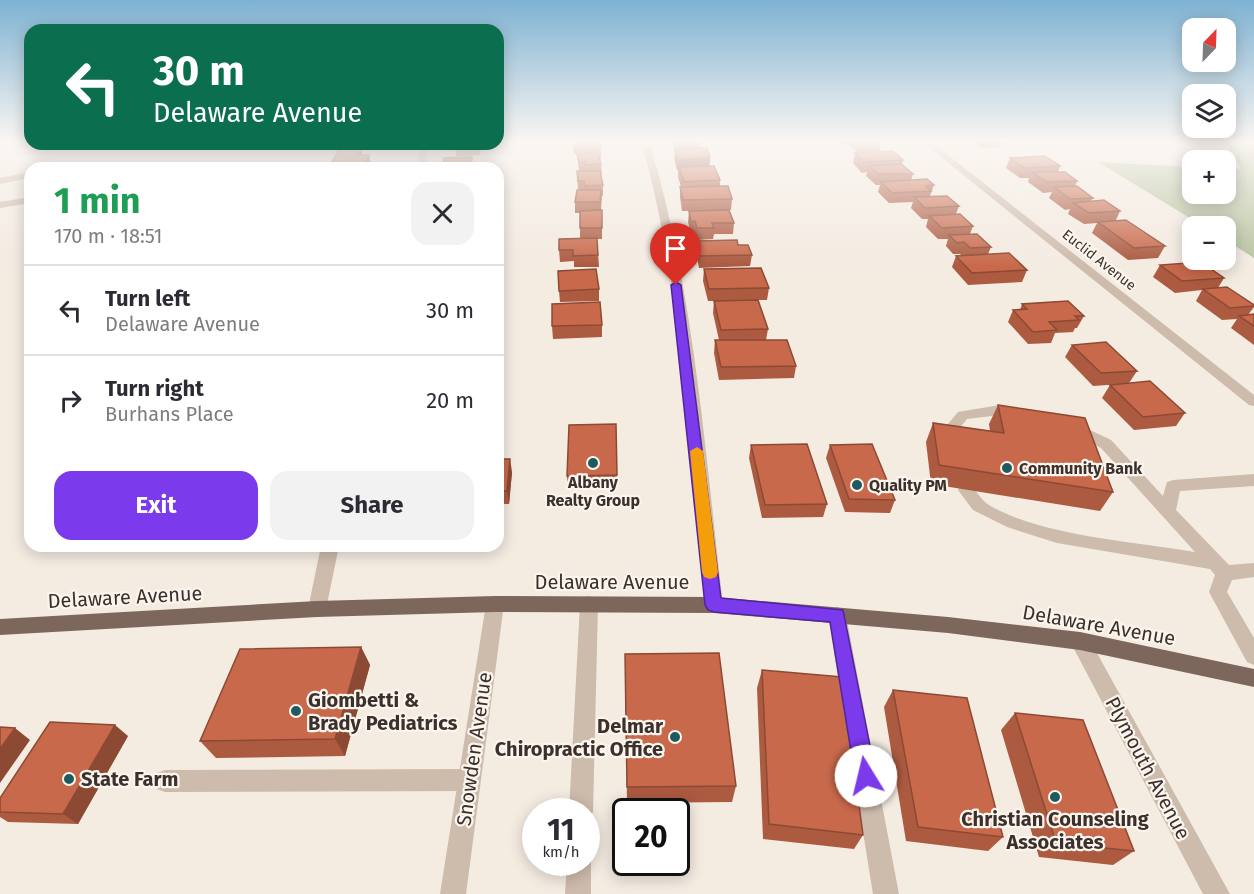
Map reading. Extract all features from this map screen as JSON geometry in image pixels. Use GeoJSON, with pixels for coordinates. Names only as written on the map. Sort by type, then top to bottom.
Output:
{"type":"FeatureCollection","features":[{"type":"Feature","properties":{"kind":"main road","name":"Delaware Avenue"},"geometry":{"type":"LineString","coordinates":[[0,627],[317,609],[495,604],[714,605],[960,626],[1080,642],[1254,678]]}},
{"type":"Feature","properties":{"kind":"street"},"geometry":{"type":"LineString","coordinates":[[656,183],[681,309],[714,605]]}},
{"type":"Feature","properties":{"kind":"street","name":"Euclid Avenue"},"geometry":{"type":"LineString","coordinates":[[978,183],[1254,402]]}},
{"type":"Feature","properties":{"kind":"street"},"geometry":{"type":"LineString","coordinates":[[0,205],[24,201]]}},
{"type":"Feature","properties":{"kind":"street"},"geometry":{"type":"LineString","coordinates":[[952,446],[950,430],[963,415],[1000,410],[1031,415]]}},
{"type":"Feature","properties":{"kind":"street"},"geometry":{"type":"LineString","coordinates":[[1062,424],[1082,430],[1106,444],[1221,568]]}},
{"type":"Feature","properties":{"kind":"street"},"geometry":{"type":"LineString","coordinates":[[1167,511],[1173,486],[1254,480]]}},
{"type":"Feature","properties":{"kind":"street"},"geometry":{"type":"LineString","coordinates":[[966,490],[979,506],[1007,521],[1057,536],[1221,568],[1254,570]]}},
{"type":"Feature","properties":{"kind":"street"},"geometry":{"type":"LineString","coordinates":[[317,609],[329,552]]}},
{"type":"Feature","properties":{"kind":"street"},"geometry":{"type":"LineString","coordinates":[[1221,568],[1218,592],[1254,656]]}},
{"type":"Feature","properties":{"kind":"street","name":"Snowden Avenue"},"geometry":{"type":"LineString","coordinates":[[453,894],[495,604]]}},
{"type":"Feature","properties":{"kind":"street"},"geometry":{"type":"LineString","coordinates":[[582,798],[589,604]]}},
{"type":"Feature","properties":{"kind":"street"},"geometry":{"type":"LineString","coordinates":[[837,615],[886,894]]}},
{"type":"Feature","properties":{"kind":"street","name":"Plymouth Avenue"},"geometry":{"type":"LineString","coordinates":[[1080,642],[1216,894]]}},
{"type":"Feature","properties":{"kind":"street"},"geometry":{"type":"LineString","coordinates":[[165,781],[469,780]]}},
{"type":"Feature","properties":{"kind":"street"},"geometry":{"type":"LineString","coordinates":[[578,894],[579,876]]}},
{"type":"Feature","properties":{"kind":"green space"},"geometry":{"type":"Polygon","coordinates":[[[1132,183],[1182,183],[1182,204],[1236,204],[1236,183],[1254,183],[1254,258],[1236,246],[1236,216],[1187,216],[1132,183]]]}},
{"type":"Feature","properties":{"kind":"building"},"geometry":{"type":"Polygon","coordinates":[[[584,183],[603,183],[603,185],[585,186],[584,183]]]}},
{"type":"Feature","properties":{"kind":"building"},"geometry":{"type":"Polygon","coordinates":[[[882,183],[931,183],[934,185],[926,186],[931,191],[892,193],[882,183]]]}},
{"type":"Feature","properties":{"kind":"building"},"geometry":{"type":"Polygon","coordinates":[[[728,186],[732,199],[683,200],[680,187],[728,186]]]}},
{"type":"Feature","properties":{"kind":"building"},"geometry":{"type":"Polygon","coordinates":[[[1077,186],[1093,198],[1070,199],[1054,187],[1077,186]]]}},
{"type":"Feature","properties":{"kind":"building"},"geometry":{"type":"Polygon","coordinates":[[[577,190],[601,190],[600,202],[575,202],[577,190]]]}},
{"type":"Feature","properties":{"kind":"building"},"geometry":{"type":"Polygon","coordinates":[[[947,196],[959,206],[925,208],[914,197],[947,196]]]}},
{"type":"Feature","properties":{"kind":"building"},"geometry":{"type":"Polygon","coordinates":[[[1104,200],[1120,211],[1089,213],[1073,203],[1104,200]]]}},
{"type":"Feature","properties":{"kind":"building"},"geometry":{"type":"Polygon","coordinates":[[[602,210],[602,228],[580,228],[580,211],[602,210]]]}},
{"type":"Feature","properties":{"kind":"building"},"geometry":{"type":"Polygon","coordinates":[[[729,210],[734,223],[712,223],[714,228],[697,228],[695,221],[691,222],[689,211],[729,210]]]}},
{"type":"Feature","properties":{"kind":"building"},"geometry":{"type":"Polygon","coordinates":[[[960,214],[973,226],[942,228],[929,216],[960,214]]]}},
{"type":"Feature","properties":{"kind":"building"},"geometry":{"type":"Polygon","coordinates":[[[1126,220],[1165,246],[1134,248],[1098,222],[1126,220]]]}},
{"type":"Feature","properties":{"kind":"building"},"geometry":{"type":"Polygon","coordinates":[[[977,234],[991,247],[970,248],[964,242],[957,243],[949,235],[977,234]]]}},
{"type":"Feature","properties":{"kind":"building"},"geometry":{"type":"Polygon","coordinates":[[[597,238],[598,255],[573,256],[573,250],[559,250],[559,239],[597,238]]]}},
{"type":"Feature","properties":{"kind":"building"},"geometry":{"type":"Polygon","coordinates":[[[737,240],[738,245],[748,245],[752,255],[700,256],[696,241],[737,240]]]}},
{"type":"Feature","properties":{"kind":"building"},"geometry":{"type":"Polygon","coordinates":[[[1009,253],[1027,270],[972,273],[956,256],[1009,253]]]}},
{"type":"Feature","properties":{"kind":"building"},"geometry":{"type":"Polygon","coordinates":[[[1182,263],[1182,270],[1212,270],[1224,278],[1182,281],[1160,265],[1182,263]]]}},
{"type":"Feature","properties":{"kind":"building"},"geometry":{"type":"Polygon","coordinates":[[[761,268],[769,288],[709,289],[704,269],[761,268]]]}},
{"type":"Feature","properties":{"kind":"building"},"geometry":{"type":"Polygon","coordinates":[[[596,269],[599,289],[559,291],[558,271],[596,269]]]}},
{"type":"Feature","properties":{"kind":"building"},"geometry":{"type":"Polygon","coordinates":[[[1227,287],[1254,306],[1230,308],[1203,289],[1227,287]]]}},
{"type":"Feature","properties":{"kind":"building"},"geometry":{"type":"Polygon","coordinates":[[[758,300],[768,329],[721,330],[714,301],[758,300]]]}},
{"type":"Feature","properties":{"kind":"building"},"geometry":{"type":"Polygon","coordinates":[[[1068,301],[1084,316],[1075,316],[1079,320],[1049,322],[1057,330],[1033,332],[1013,310],[1027,309],[1022,304],[1068,301]]]}},
{"type":"Feature","properties":{"kind":"building"},"geometry":{"type":"Polygon","coordinates":[[[600,302],[602,325],[552,326],[552,304],[600,302]]]}},
{"type":"Feature","properties":{"kind":"building"},"geometry":{"type":"Polygon","coordinates":[[[1254,314],[1254,326],[1239,316],[1254,314]]]}},
{"type":"Feature","properties":{"kind":"building"},"geometry":{"type":"Polygon","coordinates":[[[715,340],[787,340],[796,366],[721,367],[715,340]]]}},
{"type":"Feature","properties":{"kind":"building"},"geometry":{"type":"Polygon","coordinates":[[[1106,342],[1137,371],[1101,373],[1072,345],[1106,342]]]}},
{"type":"Feature","properties":{"kind":"building"},"geometry":{"type":"Polygon","coordinates":[[[1150,381],[1185,413],[1143,417],[1110,385],[1150,381]]]}},
{"type":"Feature","properties":{"kind":"building"},"geometry":{"type":"Polygon","coordinates":[[[998,405],[1085,418],[1113,492],[939,465],[933,423],[1004,433],[998,405]]]}},
{"type":"Feature","properties":{"kind":"building","name":"Albany Realty Group"},"geometry":{"type":"Polygon","coordinates":[[[616,424],[617,475],[567,476],[569,425],[616,424]]]}},
{"type":"Feature","properties":{"kind":"building"},"geometry":{"type":"Polygon","coordinates":[[[807,444],[827,504],[765,505],[751,445],[807,444]]]}},
{"type":"Feature","properties":{"kind":"building"},"geometry":{"type":"Polygon","coordinates":[[[872,444],[895,500],[849,499],[830,445],[872,444]]]}},
{"type":"Feature","properties":{"kind":"building"},"geometry":{"type":"Polygon","coordinates":[[[504,459],[510,459],[507,491],[504,491],[504,459]]]}},
{"type":"Feature","properties":{"kind":"building","name":"Giombetti & Brady Pediatrics"},"geometry":{"type":"Polygon","coordinates":[[[361,647],[335,739],[200,741],[240,649],[361,647]]]}},
{"type":"Feature","properties":{"kind":"building","name":"Delmar Chiropractic Office"},"geometry":{"type":"Polygon","coordinates":[[[719,653],[736,786],[627,787],[625,654],[719,653]]]}},
{"type":"Feature","properties":{"kind":"building"},"geometry":{"type":"Polygon","coordinates":[[[762,670],[842,677],[863,835],[769,824],[762,670]]]}},
{"type":"Feature","properties":{"kind":"building"},"geometry":{"type":"Polygon","coordinates":[[[893,690],[967,698],[1003,837],[918,827],[893,690]]]}},
{"type":"Feature","properties":{"kind":"building"},"geometry":{"type":"Polygon","coordinates":[[[1015,713],[1083,720],[1134,851],[1056,843],[1015,713]]]}},
{"type":"Feature","properties":{"kind":"building","name":"State Farm"},"geometry":{"type":"Polygon","coordinates":[[[50,722],[115,725],[63,814],[0,812],[0,798],[50,722]]]}},
{"type":"Feature","properties":{"kind":"building"},"geometry":{"type":"Polygon","coordinates":[[[0,727],[15,728],[0,749],[0,727]]]}},
{"type":"Feature","properties":{"kind":"slow traffic"},"geometry":{"type":"LineString","coordinates":[[697,451],[710,572]]}},
{"type":"Feature","properties":{"kind":"place","name":"Albany Realty Group"},"geometry":{"type":"Point","coordinates":[593,463]}},
{"type":"Feature","properties":{"kind":"place","name":"Community Bank"},"geometry":{"type":"Point","coordinates":[1007,468]}},
{"type":"Feature","properties":{"kind":"place","name":"Quality PM"},"geometry":{"type":"Point","coordinates":[857,485]}},
{"type":"Feature","properties":{"kind":"place","name":"Giombetti & Brady Pediatrics"},"geometry":{"type":"Point","coordinates":[296,711]}},
{"type":"Feature","properties":{"kind":"place","name":"Delmar Chiropractic Office"},"geometry":{"type":"Point","coordinates":[675,737]}},
{"type":"Feature","properties":{"kind":"place","name":"State Farm"},"geometry":{"type":"Point","coordinates":[69,779]}},
{"type":"Feature","properties":{"kind":"place","name":"Christian Counseling Associates"},"geometry":{"type":"Point","coordinates":[1055,797]}},
{"type":"Feature","properties":{"kind":"route"},"geometry":{"type":"LineString","coordinates":[[676,285],[681,309],[714,605],[837,615],[866,776]]}}]}
